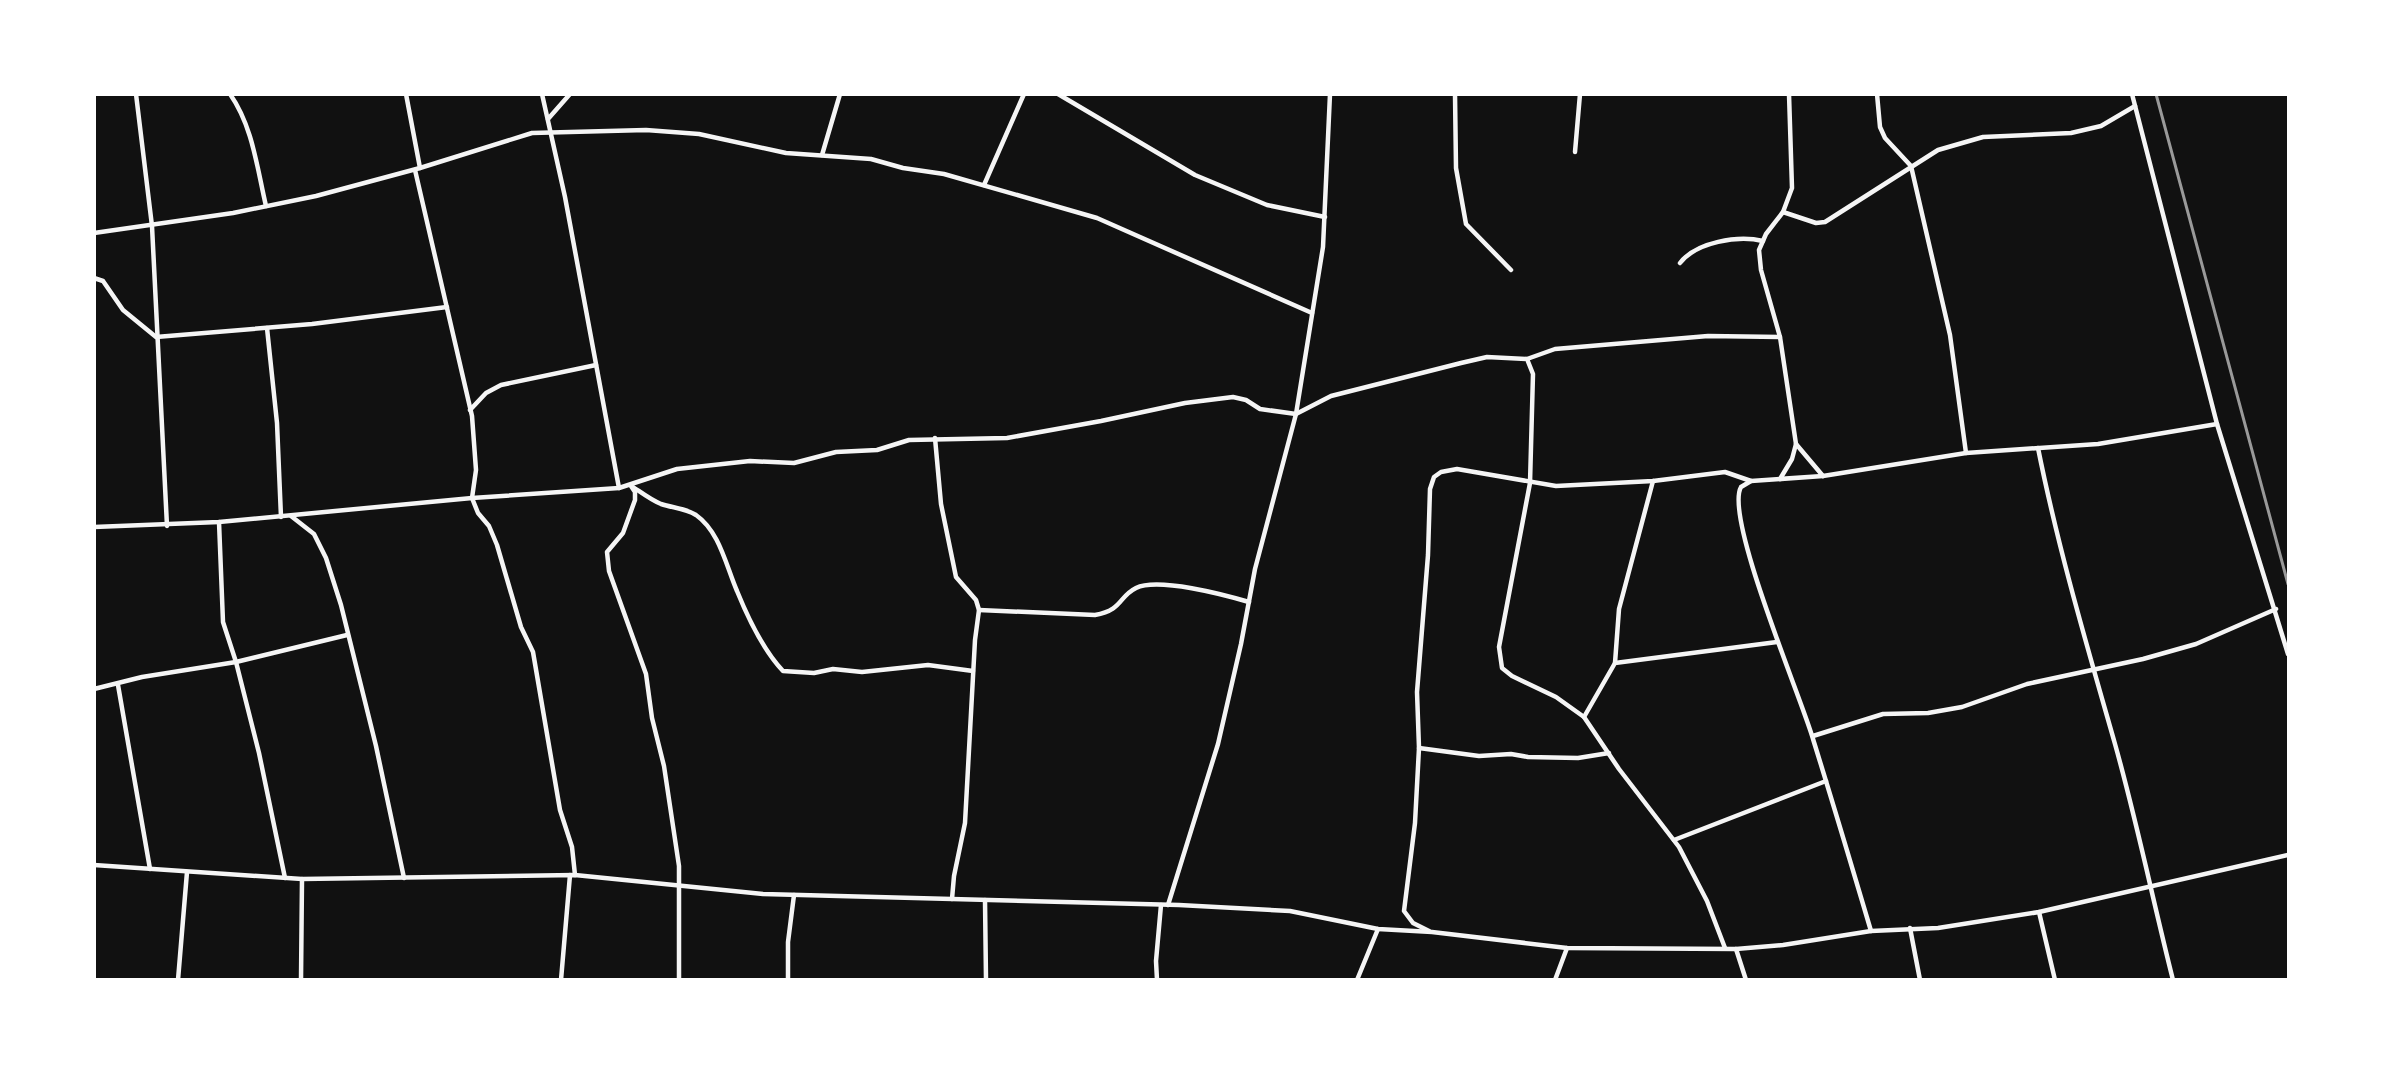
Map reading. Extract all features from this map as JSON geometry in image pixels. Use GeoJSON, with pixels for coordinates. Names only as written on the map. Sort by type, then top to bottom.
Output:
{"type":"FeatureCollection","features":[{"type":"Feature","properties":{"kind":"street"},"geometry":{"type":"LineString","coordinates":[[135,94],[152,226],[156,337],[168,526]]}},
{"type":"Feature","properties":{"kind":"street"},"geometry":{"type":"LineString","coordinates":[[230,94],[242,111],[249,129],[266,206]]}},
{"type":"Feature","properties":{"kind":"street"},"geometry":{"type":"LineString","coordinates":[[406,94],[418,169],[470,410],[476,470],[472,498],[478,513],[489,526],[497,545],[521,627],[533,652],[560,810],[572,847],[573,875],[561,980]]}},
{"type":"Feature","properties":{"kind":"street"},"geometry":{"type":"LineString","coordinates":[[542,94],[619,488]]}},
{"type":"Feature","properties":{"kind":"street"},"geometry":{"type":"LineString","coordinates":[[548,119],[570,94]]}},
{"type":"Feature","properties":{"kind":"street"},"geometry":{"type":"LineString","coordinates":[[822,155],[840,94]]}},
{"type":"Feature","properties":{"kind":"street"},"geometry":{"type":"LineString","coordinates":[[984,185],[1024,94]]}},
{"type":"Feature","properties":{"kind":"street"},"geometry":{"type":"LineString","coordinates":[[1058,94],[1195,175],[1267,205],[1324,218]]}},
{"type":"Feature","properties":{"kind":"street"},"geometry":{"type":"LineString","coordinates":[[1168,905],[1218,744],[1278,477],[1296,414],[1324,218],[1330,94]]}},
{"type":"Feature","properties":{"kind":"street"},"geometry":{"type":"LineString","coordinates":[[1455,94],[1456,168],[1466,224],[1511,270]]}},
{"type":"Feature","properties":{"kind":"street"},"geometry":{"type":"LineString","coordinates":[[1575,152],[1580,94]]}},
{"type":"Feature","properties":{"kind":"street"},"geometry":{"type":"LineString","coordinates":[[1789,94],[1792,188],[1783,212],[1759,250],[1761,270],[1780,337],[1796,444],[1823,476]]}},
{"type":"Feature","properties":{"kind":"street"},"geometry":{"type":"LineString","coordinates":[[1877,94],[1880,127],[1885,138],[1911,166],[1950,335],[1966,453]]}},
{"type":"Feature","properties":{"kind":"street"},"geometry":{"type":"LineString","coordinates":[[2132,94],[2217,424],[2289,654]]}},
{"type":"Feature","properties":{"kind":"street"},"geometry":{"type":"LineString","coordinates":[[1783,212],[1816,223],[1825,222],[1938,150],[1983,137],[2071,133],[2101,126],[2135,106]]}},
{"type":"Feature","properties":{"kind":"street"},"geometry":{"type":"LineString","coordinates":[[94,233],[152,226],[266,206],[418,169],[532,133],[615,130],[688,133],[786,153],[871,159],[984,185],[1096,218],[1312,313]]}},
{"type":"Feature","properties":{"kind":"street"},"geometry":{"type":"LineString","coordinates":[[1680,263],[1688,253],[1706,246],[1748,237],[1763,241]]}},
{"type":"Feature","properties":{"kind":"street"},"geometry":{"type":"LineString","coordinates":[[94,278],[103,281],[123,310],[156,337],[267,328],[447,307]]}},
{"type":"Feature","properties":{"kind":"street"},"geometry":{"type":"LineString","coordinates":[[267,328],[277,423],[281,517]]}},
{"type":"Feature","properties":{"kind":"street"},"geometry":{"type":"LineString","coordinates":[[94,527],[168,526],[472,498],[619,488],[678,469],[750,461],[794,463],[836,452],[878,450],[909,440],[1007,438],[1101,422],[1185,403],[1233,397],[1246,400],[1260,409],[1296,414],[1331,396],[1487,357],[1527,359],[1555,349],[1708,336],[1780,337]]}},
{"type":"Feature","properties":{"kind":"street"},"geometry":{"type":"LineString","coordinates":[[1527,359],[1533,374],[1530,483],[1499,647],[1502,668],[1512,676],[1556,697],[1584,717],[1674,840],[1707,901],[1725,948]]}},
{"type":"Feature","properties":{"kind":"street"},"geometry":{"type":"LineString","coordinates":[[470,410],[486,393],[501,385],[596,365]]}},
{"type":"Feature","properties":{"kind":"street"},"geometry":{"type":"LineString","coordinates":[[1432,932],[1413,923],[1404,911],[1415,823],[1419,748],[1417,692],[1428,555],[1430,489],[1434,477],[1441,472],[1457,469],[1556,486],[1653,481],[1725,472],[1751,481],[1823,476],[1966,453],[2098,444],[2217,424]]}},
{"type":"Feature","properties":{"kind":"street"},"geometry":{"type":"LineString","coordinates":[[935,438],[941,504],[956,577],[976,600],[979,610],[973,671],[965,823],[954,876],[952,899]]}},
{"type":"Feature","properties":{"kind":"street"},"geometry":{"type":"LineString","coordinates":[[1780,479],[1796,444]]}},
{"type":"Feature","properties":{"kind":"street"},"geometry":{"type":"LineString","coordinates":[[2038,448],[2050,509],[2092,671],[2115,746],[2173,980]]}},
{"type":"Feature","properties":{"kind":"street"},"geometry":{"type":"LineString","coordinates":[[1584,717],[1615,663],[1619,609],[1653,481]]}},
{"type":"Feature","properties":{"kind":"street"},"geometry":{"type":"LineString","coordinates":[[1751,481],[1741,487],[1737,500],[1750,559],[1777,642],[1813,735],[1871,931]]}},
{"type":"Feature","properties":{"kind":"street"},"geometry":{"type":"LineString","coordinates":[[631,486],[662,504],[682,508],[696,516],[708,528],[720,547],[750,617],[773,660],[783,671],[814,674],[832,669],[862,672],[928,665],[973,671]]}},
{"type":"Feature","properties":{"kind":"street"},"geometry":{"type":"LineString","coordinates":[[631,486],[635,492],[635,500],[623,533],[607,552],[609,571],[646,674],[652,718],[675,831],[681,885],[679,980]]}},
{"type":"Feature","properties":{"kind":"street"},"geometry":{"type":"LineString","coordinates":[[291,516],[314,534],[326,558],[341,605],[376,746],[404,878]]}},
{"type":"Feature","properties":{"kind":"street"},"geometry":{"type":"LineString","coordinates":[[219,522],[223,622],[236,662],[285,878]]}},
{"type":"Feature","properties":{"kind":"street"},"geometry":{"type":"LineString","coordinates":[[979,610],[1095,615],[1111,612],[1134,589],[1145,584],[1205,590],[1249,602]]}},
{"type":"Feature","properties":{"kind":"street"},"geometry":{"type":"LineString","coordinates":[[1813,735],[1883,714],[1928,713],[1962,707],[2027,684],[2092,671],[2196,644],[2276,609]]}},
{"type":"Feature","properties":{"kind":"street"},"geometry":{"type":"LineString","coordinates":[[94,689],[118,685],[142,677],[236,662],[347,635]]}},
{"type":"Feature","properties":{"kind":"street"},"geometry":{"type":"LineString","coordinates":[[1615,663],[1777,642]]}},
{"type":"Feature","properties":{"kind":"street"},"geometry":{"type":"LineString","coordinates":[[118,685],[150,869]]}},
{"type":"Feature","properties":{"kind":"street"},"geometry":{"type":"LineString","coordinates":[[1419,748],[1479,756],[1511,754],[1528,757],[1578,758],[1609,753]]}},
{"type":"Feature","properties":{"kind":"street"},"geometry":{"type":"LineString","coordinates":[[1674,840],[1826,781]]}},
{"type":"Feature","properties":{"kind":"street"},"geometry":{"type":"LineString","coordinates":[[94,865],[302,879],[573,875],[794,895],[1168,905],[1290,911],[1378,928],[1567,948],[1736,949],[1783,945],[1871,931],[1938,928],[2039,912],[2289,855]]}},
{"type":"Feature","properties":{"kind":"street"},"geometry":{"type":"LineString","coordinates":[[178,980],[187,872]]}},
{"type":"Feature","properties":{"kind":"street"},"geometry":{"type":"LineString","coordinates":[[301,980],[302,879]]}},
{"type":"Feature","properties":{"kind":"street"},"geometry":{"type":"LineString","coordinates":[[788,980],[788,942],[794,895]]}},
{"type":"Feature","properties":{"kind":"street"},"geometry":{"type":"LineString","coordinates":[[985,900],[986,980]]}},
{"type":"Feature","properties":{"kind":"street"},"geometry":{"type":"LineString","coordinates":[[1157,980],[1155,962],[1161,905]]}},
{"type":"Feature","properties":{"kind":"street"},"geometry":{"type":"LineString","coordinates":[[2039,912],[2055,980]]}},
{"type":"Feature","properties":{"kind":"street"},"geometry":{"type":"LineString","coordinates":[[1357,980],[1378,928]]}},
{"type":"Feature","properties":{"kind":"street"},"geometry":{"type":"LineString","coordinates":[[1910,928],[1920,980]]}},
{"type":"Feature","properties":{"kind":"street"},"geometry":{"type":"LineString","coordinates":[[1555,980],[1567,948]]}},
{"type":"Feature","properties":{"kind":"street"},"geometry":{"type":"LineString","coordinates":[[1736,949],[1746,980]]}},
{"type":"Feature","properties":{"kind":"railway"},"geometry":{"type":"LineString","coordinates":[[2156,94],[2288,584]]}}]}
